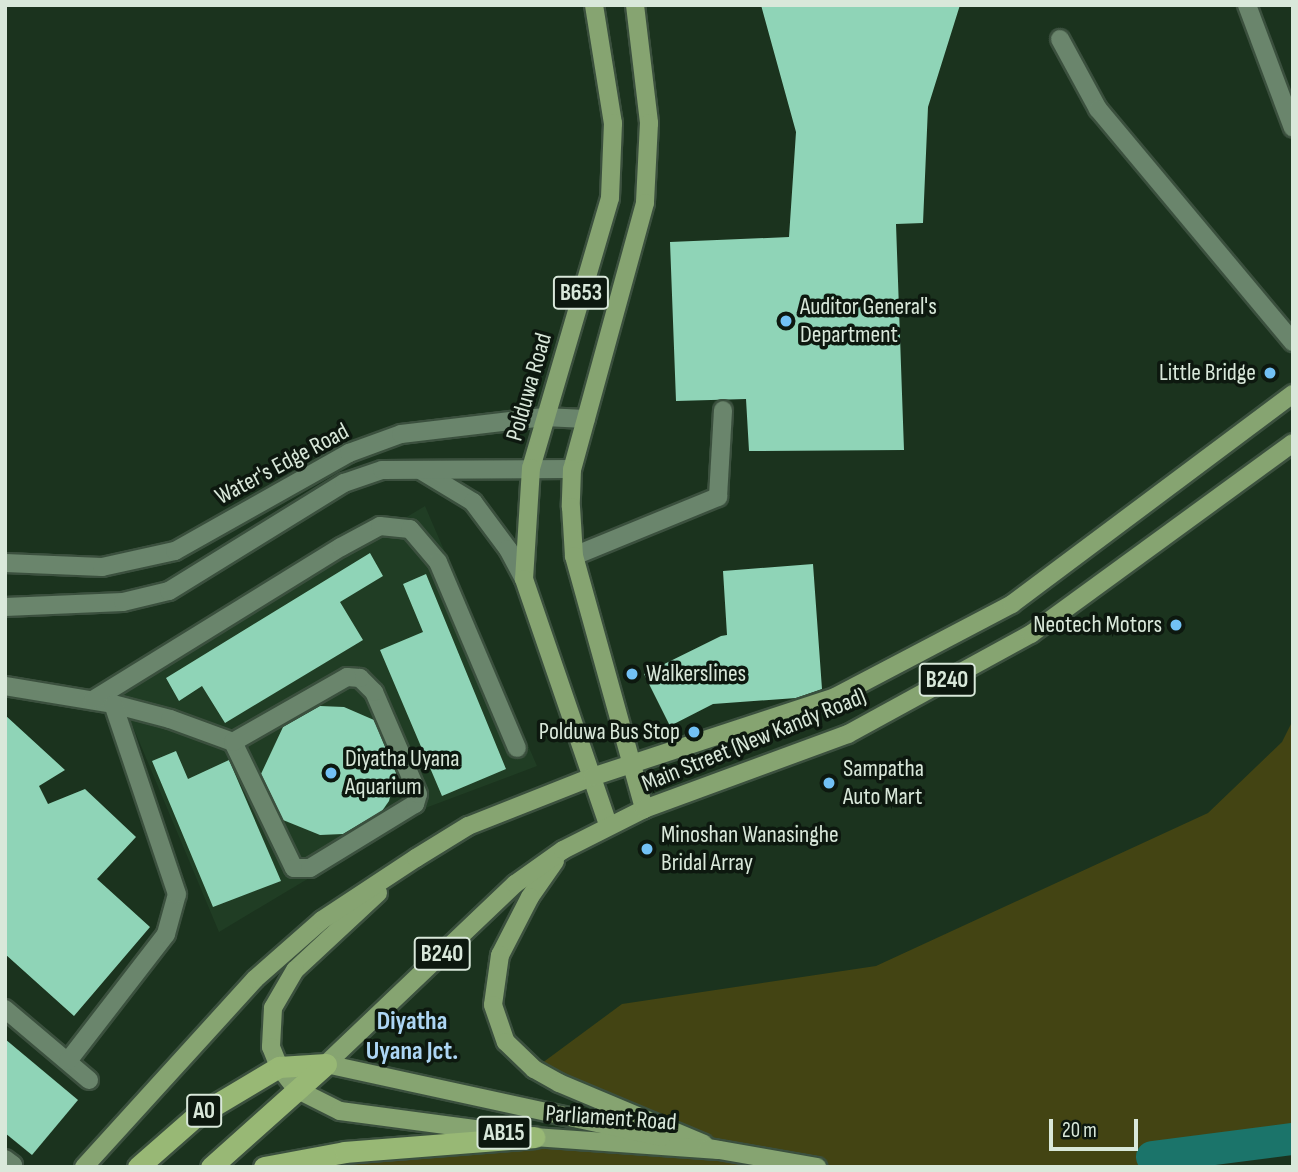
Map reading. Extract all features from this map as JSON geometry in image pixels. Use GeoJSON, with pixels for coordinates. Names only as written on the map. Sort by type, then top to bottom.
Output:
{"type":"FeatureCollection","features":[{"type":"Feature","properties":{"kind":"highway","name":"A0"},"geometry":{"type":"LineString","coordinates":[[138,1167],[195,1117],[279,1067],[326,1064]]}},
{"type":"Feature","properties":{"kind":"highway","name":"A0"},"geometry":{"type":"LineString","coordinates":[[211,1167],[326,1064]]}},
{"type":"Feature","properties":{"kind":"highway"},"geometry":{"type":"LineString","coordinates":[[264,1167],[345,1152],[534,1137]]}},
{"type":"Feature","properties":{"kind":"main road","name":"Polduwa Road"},"geometry":{"type":"LineString","coordinates":[[594,5],[613,123],[610,198],[531,468],[524,579],[608,825]]}},
{"type":"Feature","properties":{"kind":"main road","name":"B653"},"geometry":{"type":"LineString","coordinates":[[632,764],[574,556],[572,469],[645,203],[649,122],[635,5]]}},
{"type":"Feature","properties":{"kind":"main road","name":"Main Street (New Kandy Road)"},"geometry":{"type":"LineString","coordinates":[[416,858],[468,827],[592,776],[835,697],[1012,604],[1293,394]]}},
{"type":"Feature","properties":{"kind":"main road","name":"Main Street (New Kandy Road)"},"geometry":{"type":"LineString","coordinates":[[326,1064],[515,884],[563,850],[644,809],[848,734],[1031,634],[1293,443]]}},
{"type":"Feature","properties":{"kind":"main road"},"geometry":{"type":"LineString","coordinates":[[632,764],[644,809]]}},
{"type":"Feature","properties":{"kind":"main road"},"geometry":{"type":"LineString","coordinates":[[563,850],[530,897],[500,955],[494,1005],[506,1042],[534,1069],[559,1083],[719,1150]]}},
{"type":"Feature","properties":{"kind":"main road"},"geometry":{"type":"LineString","coordinates":[[296,1090],[279,1067],[271,1047],[273,1008],[295,970],[416,858]]}},
{"type":"Feature","properties":{"kind":"main road"},"geometry":{"type":"LineString","coordinates":[[84,1167],[255,979],[322,920],[416,858]]}},
{"type":"Feature","properties":{"kind":"main road","name":"Parliament Road"},"geometry":{"type":"LineString","coordinates":[[326,1064],[719,1150],[817,1167]]}},
{"type":"Feature","properties":{"kind":"main road","name":"Parliament Road"},"geometry":{"type":"LineString","coordinates":[[296,1090],[340,1111],[534,1137],[719,1150]]}},
{"type":"Feature","properties":{"kind":"street"},"geometry":{"type":"LineString","coordinates":[[1247,5],[1293,128]]}},
{"type":"Feature","properties":{"kind":"street"},"geometry":{"type":"LineString","coordinates":[[1060,39],[1098,109],[1293,342]]}},
{"type":"Feature","properties":{"kind":"street"},"geometry":{"type":"LineString","coordinates":[[574,556],[718,497],[723,410]]}},
{"type":"Feature","properties":{"kind":"street","name":"Water's Edge Road"},"geometry":{"type":"LineString","coordinates":[[5,563],[102,567],[175,551],[349,453],[401,434],[544,417],[586,419]]}},
{"type":"Feature","properties":{"kind":"street","name":"Water's Edge Road"},"geometry":{"type":"LineString","coordinates":[[5,607],[123,602],[169,591],[344,483],[382,470],[572,469]]}},
{"type":"Feature","properties":{"kind":"street"},"geometry":{"type":"LineString","coordinates":[[422,471],[473,502],[508,549],[524,579]]}},
{"type":"Feature","properties":{"kind":"street"},"geometry":{"type":"LineString","coordinates":[[93,700],[341,547],[380,526],[410,528],[438,562],[517,748]]}},
{"type":"Feature","properties":{"kind":"street"},"geometry":{"type":"LineString","coordinates":[[5,686],[113,704],[170,719],[233,742],[294,868],[310,868],[415,804],[418,794],[374,692],[360,678],[347,677],[233,742]]}},
{"type":"Feature","properties":{"kind":"street"},"geometry":{"type":"LineString","coordinates":[[68,1062],[166,934],[177,894],[113,704]]}},
{"type":"Feature","properties":{"kind":"street"},"geometry":{"type":"LineString","coordinates":[[5,1009],[89,1080]]}},
{"type":"Feature","properties":{"kind":"street"},"geometry":{"type":"LineString","coordinates":[[5,1158],[13,1165],[11,1167]]}},
{"type":"Feature","properties":{"kind":"shaded area"},"geometry":{"type":"Polygon","coordinates":[[[425,506],[537,766],[428,807],[219,932],[118,691],[425,506]]]}},
{"type":"Feature","properties":{"kind":"shaded area"},"geometry":{"type":"Polygon","coordinates":[[[1293,720],[1293,1139],[1152,1157],[1148,1167],[264,1167],[534,1137],[716,1150],[534,1069],[622,1004],[876,966],[1208,813],[1282,742],[1293,720]]]}},
{"type":"Feature","properties":{"kind":"building"},"geometry":{"type":"Polygon","coordinates":[[[761,5],[960,5],[928,107],[923,223],[896,224],[904,450],[749,451],[746,399],[676,401],[670,242],[789,237],[796,132],[761,5]]]}},
{"type":"Feature","properties":{"kind":"building"},"geometry":{"type":"Polygon","coordinates":[[[370,553],[383,576],[340,602],[363,640],[225,723],[202,686],[179,701],[166,678],[370,553]]]}},
{"type":"Feature","properties":{"kind":"building"},"geometry":{"type":"Polygon","coordinates":[[[813,564],[822,689],[796,698],[713,704],[670,726],[644,674],[727,635],[723,571],[813,564]]]}},
{"type":"Feature","properties":{"kind":"building"},"geometry":{"type":"Polygon","coordinates":[[[426,574],[506,769],[442,796],[380,650],[423,632],[403,584],[426,574]]]}},
{"type":"Feature","properties":{"kind":"building","name":"Diyatha Uyana Aquarium"},"geometry":{"type":"Polygon","coordinates":[[[320,706],[344,707],[374,720],[396,773],[389,801],[382,811],[343,834],[320,835],[283,820],[261,774],[283,727],[320,706]]]}},
{"type":"Feature","properties":{"kind":"building"},"geometry":{"type":"Polygon","coordinates":[[[5,715],[65,770],[39,786],[48,804],[85,789],[136,837],[97,879],[150,927],[74,1016],[5,954],[5,715]]]}},
{"type":"Feature","properties":{"kind":"building"},"geometry":{"type":"Polygon","coordinates":[[[176,751],[188,779],[229,760],[281,881],[213,907],[152,761],[176,751]]]}},
{"type":"Feature","properties":{"kind":"building"},"geometry":{"type":"Polygon","coordinates":[[[5,1039],[78,1100],[32,1155],[5,1133],[5,1039]]]}},
{"type":"Feature","properties":{"kind":"waterway"},"geometry":{"type":"LineString","coordinates":[[1152,1157],[1293,1139]]}},
{"type":"Feature","properties":{"kind":"place","name":"Auditor General's Department"},"geometry":{"type":"Point","coordinates":[786,321]}},
{"type":"Feature","properties":{"kind":"place","name":"Little Bridge"},"geometry":{"type":"Point","coordinates":[1270,373]}},
{"type":"Feature","properties":{"kind":"place","name":"Neotech Motors"},"geometry":{"type":"Point","coordinates":[1176,625]}},
{"type":"Feature","properties":{"kind":"place","name":"Walkerslines"},"geometry":{"type":"Point","coordinates":[632,674]}},
{"type":"Feature","properties":{"kind":"place","name":"Polduwa Bus Stop"},"geometry":{"type":"Point","coordinates":[694,732]}},
{"type":"Feature","properties":{"kind":"place","name":"Diyatha Uyana Aquarium"},"geometry":{"type":"Point","coordinates":[331,773]}},
{"type":"Feature","properties":{"kind":"place","name":"Sampatha Auto Mart"},"geometry":{"type":"Point","coordinates":[829,783]}},
{"type":"Feature","properties":{"kind":"place","name":"Minoshan Wanasinghe Bridal Array"},"geometry":{"type":"Point","coordinates":[647,849]}},
{"type":"Feature","properties":{"kind":"district","name":"Diyatha Uyana Jct."},"geometry":{"type":"Point","coordinates":[412,1037]}}]}
